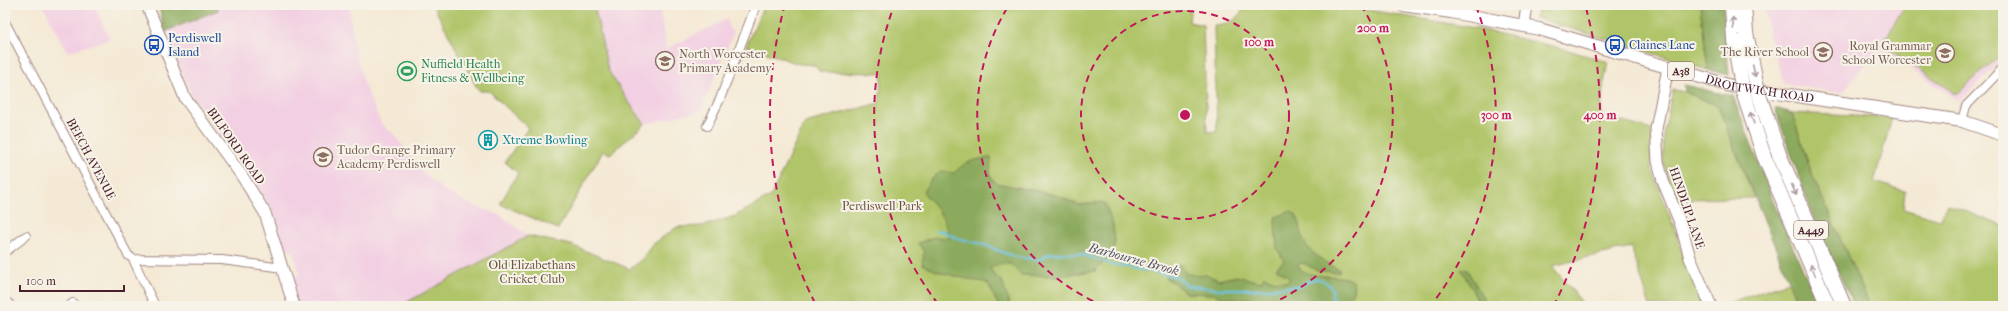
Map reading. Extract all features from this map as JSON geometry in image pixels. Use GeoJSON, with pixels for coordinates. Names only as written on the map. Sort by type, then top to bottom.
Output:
{"type":"FeatureCollection","features":[{"type":"Feature","properties":{"kind":"highway","name":"A449"},"geometry":{"type":"LineString","coordinates":[[1732,5],[1734,40],[1743,92],[1764,156],[1828,306]]}},
{"type":"Feature","properties":{"kind":"highway","name":"A449"},"geometry":{"type":"LineString","coordinates":[[1744,5],[1746,33],[1758,92],[1779,154],[1844,306]]}},
{"type":"Feature","properties":{"kind":"main road","name":"BILFORD ROAD"},"geometry":{"type":"LineString","coordinates":[[147,5],[186,98],[263,208],[294,306]]}},
{"type":"Feature","properties":{"kind":"main road","name":"DROITWICH ROAD"},"geometry":{"type":"LineString","coordinates":[[1402,5],[1451,12],[1524,26],[1731,86],[1962,121],[2003,135]]}},
{"type":"Feature","properties":{"kind":"main road"},"geometry":{"type":"LineString","coordinates":[[1524,26],[1527,5]]}},
{"type":"Feature","properties":{"kind":"main road","name":"HINDLIP LANE"},"geometry":{"type":"LineString","coordinates":[[1668,68],[1656,129],[1658,161],[1663,181],[1681,225],[1690,258],[1703,284],[1711,306]]}},
{"type":"Feature","properties":{"kind":"street"},"geometry":{"type":"LineString","coordinates":[[706,126],[720,99],[756,5]]}},
{"type":"Feature","properties":{"kind":"street","name":"BEECH AVENUE"},"geometry":{"type":"LineString","coordinates":[[5,22],[128,255],[133,259],[154,306]]}},
{"type":"Feature","properties":{"kind":"street"},"geometry":{"type":"LineString","coordinates":[[1962,121],[1966,106],[2003,68]]}},
{"type":"Feature","properties":{"kind":"street"},"geometry":{"type":"LineString","coordinates":[[5,252],[26,236]]}},
{"type":"Feature","properties":{"kind":"street"},"geometry":{"type":"LineString","coordinates":[[133,259],[222,260],[282,268]]}},
{"type":"Feature","properties":{"kind":"street"},"geometry":{"type":"LineString","coordinates":[[5,300],[11,306]]}},
{"type":"Feature","properties":{"kind":"shaded area"},"geometry":{"type":"Polygon","coordinates":[[[43,5],[94,5],[110,39],[67,52],[43,5]]]}},
{"type":"Feature","properties":{"kind":"shaded area","name":"Tudor Grange Primary Academy Perdiswell"},"geometry":{"type":"Polygon","coordinates":[[[217,5],[350,5],[350,17],[355,51],[365,87],[382,125],[394,134],[424,174],[447,192],[471,204],[501,216],[528,236],[400,306],[298,306],[293,280],[299,273],[293,252],[284,245],[275,217],[267,202],[192,95],[164,32],[218,10],[217,5]]]}},
{"type":"Feature","properties":{"kind":"shaded area","name":"North Worcester Primary Academy"},"geometry":{"type":"Polygon","coordinates":[[[595,5],[659,5],[666,49],[727,19],[729,29],[734,32],[699,111],[645,124],[625,97],[608,70],[595,5]]]}},
{"type":"Feature","properties":{"kind":"shaded area"},"geometry":{"type":"Polygon","coordinates":[[[1764,5],[2003,5],[2003,60],[1959,101],[1876,46],[1870,58],[1842,93],[1784,84],[1770,39],[1764,5]]]}},
{"type":"Feature","properties":{"kind":"green space"},"geometry":{"type":"Polygon","coordinates":[[[159,5],[217,5],[218,10],[164,32],[159,5]]]}},
{"type":"Feature","properties":{"kind":"green space"},"geometry":{"type":"Polygon","coordinates":[[[433,5],[594,5],[608,70],[625,97],[645,124],[610,154],[603,151],[558,229],[500,204],[518,173],[505,162],[528,128],[489,91],[480,91],[476,86],[433,5]]]}},
{"type":"Feature","properties":{"kind":"green space"},"geometry":{"type":"Polygon","coordinates":[[[764,5],[1191,5],[1189,22],[1203,25],[1207,132],[1217,131],[1214,26],[1233,21],[1245,5],[1328,5],[1368,10],[1469,27],[1557,47],[1608,62],[1602,94],[1601,116],[1652,130],[1651,167],[1702,302],[1701,306],[1650,306],[1631,247],[1552,266],[1585,306],[400,306],[528,236],[571,245],[630,269],[642,259],[652,245],[677,227],[703,226],[735,216],[771,196],[805,123],[879,103],[882,73],[820,72],[814,65],[799,64],[746,46],[764,5]]]}},
{"type":"Feature","properties":{"kind":"green space"},"geometry":{"type":"Polygon","coordinates":[[[1539,5],[1700,5],[1708,70],[1536,18],[1539,5]]]}},
{"type":"Feature","properties":{"kind":"green space"},"geometry":{"type":"Polygon","coordinates":[[[1700,5],[1723,5],[1729,75],[1708,70],[1700,5]]]}},
{"type":"Feature","properties":{"kind":"green space","name":"Royal Grammar School Worcester"},"geometry":{"type":"Polygon","coordinates":[[[1905,5],[2003,5],[2003,53],[1957,94],[1882,45],[1905,5]]]}},
{"type":"Feature","properties":{"kind":"green space"},"geometry":{"type":"Polygon","coordinates":[[[1684,85],[1733,96],[1776,209],[1819,306],[1799,306],[1718,106],[1685,92],[1684,85]]]}},
{"type":"Feature","properties":{"kind":"green space"},"geometry":{"type":"Polygon","coordinates":[[[1673,90],[1685,92],[1718,106],[1754,198],[1676,199],[1663,161],[1664,132],[1673,90]]]}},
{"type":"Feature","properties":{"kind":"green space"},"geometry":{"type":"Polygon","coordinates":[[[1775,108],[1792,113],[1812,175],[1870,306],[1854,306],[1815,222],[1775,108]]]}},
{"type":"Feature","properties":{"kind":"green space"},"geometry":{"type":"Polygon","coordinates":[[[1792,113],[1892,118],[1874,182],[1905,191],[1903,209],[1940,220],[1947,204],[2003,226],[2003,306],[1870,306],[1812,175],[1792,113]]]}},
{"type":"Feature","properties":{"kind":"green space"},"geometry":{"type":"Polygon","coordinates":[[[991,158],[990,176],[996,183],[1056,195],[1079,205],[1102,202],[1105,204],[1113,225],[1115,241],[1113,253],[1095,271],[1057,276],[1021,275],[1011,264],[1001,264],[990,268],[994,275],[1003,282],[1009,306],[999,306],[988,284],[986,283],[946,274],[933,270],[922,264],[924,252],[918,243],[934,237],[948,238],[943,219],[923,192],[930,181],[940,171],[954,173],[971,161],[991,158]]]}},
{"type":"Feature","properties":{"kind":"green space"},"geometry":{"type":"Polygon","coordinates":[[[1291,211],[1295,214],[1299,221],[1302,237],[1310,250],[1325,262],[1340,270],[1339,273],[1320,271],[1300,263],[1298,266],[1303,271],[1316,275],[1346,278],[1353,281],[1353,292],[1351,296],[1346,299],[1344,306],[1269,306],[1254,299],[1222,298],[1214,294],[1186,293],[1170,280],[1166,279],[1168,271],[1174,266],[1181,265],[1186,274],[1206,275],[1219,280],[1236,276],[1261,282],[1264,276],[1272,280],[1287,282],[1290,278],[1276,268],[1284,261],[1277,248],[1275,221],[1276,217],[1291,211]]]}},
{"type":"Feature","properties":{"kind":"green space"},"geometry":{"type":"Polygon","coordinates":[[[1463,268],[1467,270],[1488,306],[1481,306],[1461,269],[1463,268]]]}},
{"type":"Feature","properties":{"kind":"green space"},"geometry":{"type":"Polygon","coordinates":[[[1788,282],[1799,306],[1719,306],[1788,282]]]}},
{"type":"Feature","properties":{"kind":"waterway","name":"Barbourne Brook"},"geometry":{"type":"LineString","coordinates":[[936,231],[943,231],[956,238],[982,244],[1015,257],[1039,260],[1050,253],[1081,254],[1111,264],[1178,277],[1188,286],[1223,289],[1266,289],[1293,286],[1300,287],[1309,281],[1318,279],[1325,282],[1333,290],[1331,295],[1338,306]]}},
{"type":"Feature","properties":{"kind":"place","name":"Perdiswell Island"},"geometry":{"type":"Point","coordinates":[154,45]}},
{"type":"Feature","properties":{"kind":"place","name":"Claines Lane"},"geometry":{"type":"Point","coordinates":[1615,45]}},
{"type":"Feature","properties":{"kind":"place","name":"The River School"},"geometry":{"type":"Point","coordinates":[1823,52]}},
{"type":"Feature","properties":{"kind":"place","name":"Royal Grammar School Worcester"},"geometry":{"type":"Point","coordinates":[1945,53]}},
{"type":"Feature","properties":{"kind":"place","name":"North Worcester Primary Academy"},"geometry":{"type":"Point","coordinates":[665,61]}},
{"type":"Feature","properties":{"kind":"place","name":"Nuffield Health Fitness & Wellbeing"},"geometry":{"type":"Point","coordinates":[407,71]}},
{"type":"Feature","properties":{"kind":"place","name":"Xtreme Bowling"},"geometry":{"type":"Point","coordinates":[488,140]}},
{"type":"Feature","properties":{"kind":"place","name":"Tudor Grange Primary Academy Perdiswell"},"geometry":{"type":"Point","coordinates":[323,157]}},
{"type":"Feature","properties":{"kind":"park label","name":"Perdiswell Park"},"geometry":{"type":"Point","coordinates":[882,206]}},
{"type":"Feature","properties":{"kind":"park label","name":"Old Elizabethans Cricket Club"},"geometry":{"type":"Point","coordinates":[532,272]}}]}
